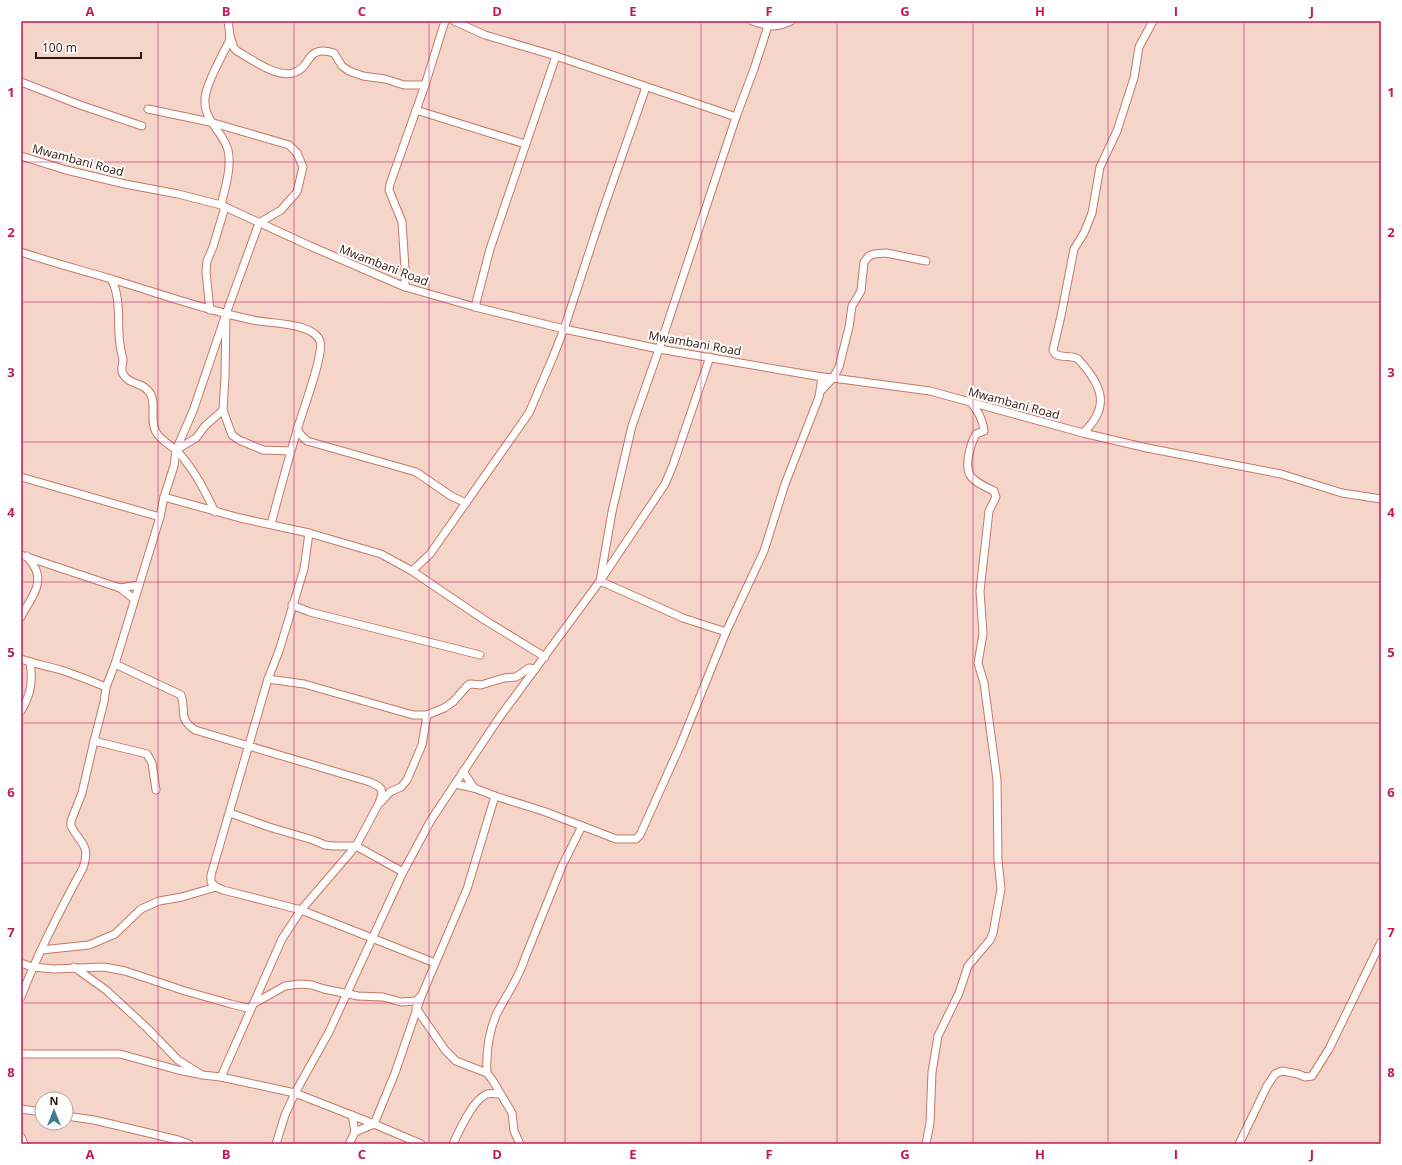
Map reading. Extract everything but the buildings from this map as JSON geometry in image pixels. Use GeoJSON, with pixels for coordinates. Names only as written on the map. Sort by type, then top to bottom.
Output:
{"type":"FeatureCollection","features":[{"type":"Feature","properties":{"kind":"street"},"geometry":{"type":"LineString","coordinates":[[228,21],[230,36],[234,48],[272,71],[293,74],[318,51],[326,50],[334,53],[342,66],[363,76],[385,79],[404,85],[425,85]]}},
{"type":"Feature","properties":{"kind":"street"},"geometry":{"type":"LineString","coordinates":[[404,287],[405,268],[402,222],[389,190],[393,174],[425,85],[445,21]]}},
{"type":"Feature","properties":{"kind":"street"},"geometry":{"type":"LineString","coordinates":[[454,21],[485,35],[556,56],[736,117]]}},
{"type":"Feature","properties":{"kind":"street"},"geometry":{"type":"LineString","coordinates":[[752,21],[768,26],[782,26],[791,21]]}},
{"type":"Feature","properties":{"kind":"street"},"geometry":{"type":"LineString","coordinates":[[1083,433],[1100,409],[1100,396],[1097,383],[1078,359],[1075,357],[1058,356],[1053,350],[1062,316],[1074,249],[1084,233],[1092,213],[1100,167],[1117,131],[1134,78],[1139,47],[1153,21]]}},
{"type":"Feature","properties":{"kind":"street"},"geometry":{"type":"LineString","coordinates":[[600,581],[612,512],[632,426],[768,26]]}},
{"type":"Feature","properties":{"kind":"street"},"geometry":{"type":"LineString","coordinates":[[210,310],[206,272],[207,261],[213,247],[223,206],[229,158],[225,142],[210,122],[205,107],[206,94],[229,42],[230,36]]}},
{"type":"Feature","properties":{"kind":"street"},"geometry":{"type":"LineString","coordinates":[[475,307],[490,249],[556,56]]}},
{"type":"Feature","properties":{"kind":"street"},"geometry":{"type":"LineString","coordinates":[[21,82],[80,105],[142,126]]}},
{"type":"Feature","properties":{"kind":"street"},"geometry":{"type":"LineString","coordinates":[[412,571],[430,554],[529,413],[554,357],[646,87]]}},
{"type":"Feature","properties":{"kind":"street"},"geometry":{"type":"LineString","coordinates":[[21,997],[32,967],[83,868],[86,858],[86,848],[71,826],[71,821],[82,793],[104,702],[106,687],[160,517],[164,497],[174,466],[176,450],[193,411],[259,223],[281,210],[297,192],[303,167],[298,153],[289,145],[210,122],[148,108]]}},
{"type":"Feature","properties":{"kind":"street"},"geometry":{"type":"LineString","coordinates":[[416,110],[525,144]]}},
{"type":"Feature","properties":{"kind":"street","name":"Mwambani Road"},"geometry":{"type":"LineString","coordinates":[[21,156],[73,172],[124,184],[178,194],[223,206],[404,287],[475,307],[564,329],[659,349],[822,377],[930,391],[1083,433],[1147,448],[1281,474],[1342,493],[1381,499]]}},
{"type":"Feature","properties":{"kind":"street"},"geometry":{"type":"LineString","coordinates":[[22,253],[210,310],[255,321],[285,324],[314,334],[320,341],[321,349],[315,375],[297,428],[271,524]]}},
{"type":"Feature","properties":{"kind":"street"},"geometry":{"type":"LineString","coordinates":[[821,391],[834,378],[839,367],[849,327],[852,306],[861,291],[864,262],[869,256],[886,253],[926,261]]}},
{"type":"Feature","properties":{"kind":"street"},"geometry":{"type":"LineString","coordinates":[[111,279],[115,286],[118,301],[119,334],[123,361],[122,374],[129,380],[145,387],[151,396],[152,424],[156,432],[163,441],[176,450],[192,467],[215,512]]}},
{"type":"Feature","properties":{"kind":"street"},"geometry":{"type":"LineString","coordinates":[[226,314],[225,377],[222,410],[232,435],[238,440],[263,450],[291,451]]}},
{"type":"Feature","properties":{"kind":"street"},"geometry":{"type":"LineString","coordinates":[[276,1144],[285,1115],[295,1093],[329,1032],[403,872],[431,820],[462,771],[534,669],[600,581],[665,484],[710,358]]}},
{"type":"Feature","properties":{"kind":"street"},"geometry":{"type":"LineString","coordinates":[[455,784],[474,788],[543,811],[616,839],[636,839],[640,835],[680,746],[726,632],[764,551],[785,484],[819,398],[822,377]]}},
{"type":"Feature","properties":{"kind":"street"},"geometry":{"type":"LineString","coordinates":[[926,1144],[930,1123],[932,1072],[938,1036],[959,993],[968,966],[990,940],[993,933],[1001,889],[998,860],[997,780],[984,683],[978,663],[983,634],[980,591],[989,511],[996,497],[994,491],[986,488],[971,476],[969,472],[969,451],[971,443],[976,434],[984,431],[983,422],[971,402]]}},
{"type":"Feature","properties":{"kind":"street"},"geometry":{"type":"LineString","coordinates":[[176,450],[196,438],[205,426],[222,410]]}},
{"type":"Feature","properties":{"kind":"street"},"geometry":{"type":"LineString","coordinates":[[297,428],[300,434],[307,441],[416,472],[451,496],[466,503]]}},
{"type":"Feature","properties":{"kind":"street"},"geometry":{"type":"LineString","coordinates":[[21,477],[160,517]]}},
{"type":"Feature","properties":{"kind":"street"},"geometry":{"type":"LineString","coordinates":[[164,497],[215,512],[309,533],[381,554],[412,571],[483,619],[544,657]]}},
{"type":"Feature","properties":{"kind":"street"},"geometry":{"type":"LineString","coordinates":[[309,533],[304,569],[248,746],[211,875],[211,882],[216,887],[301,910],[373,937],[435,963]]}},
{"type":"Feature","properties":{"kind":"street"},"geometry":{"type":"LineString","coordinates":[[24,556],[120,588],[134,599]]}},
{"type":"Feature","properties":{"kind":"street"},"geometry":{"type":"LineString","coordinates":[[21,617],[35,593],[38,582],[36,570],[24,556]]}},
{"type":"Feature","properties":{"kind":"street"},"geometry":{"type":"LineString","coordinates":[[600,581],[683,618],[726,632]]}},
{"type":"Feature","properties":{"kind":"street"},"geometry":{"type":"LineString","coordinates":[[120,588],[139,585]]}},
{"type":"Feature","properties":{"kind":"street"},"geometry":{"type":"LineString","coordinates":[[292,605],[310,612],[480,655]]}},
{"type":"Feature","properties":{"kind":"street"},"geometry":{"type":"LineString","coordinates":[[21,658],[30,662],[67,672],[106,687]]}},
{"type":"Feature","properties":{"kind":"street"},"geometry":{"type":"LineString","coordinates":[[21,711],[31,687],[32,675],[30,662]]}},
{"type":"Feature","properties":{"kind":"street"},"geometry":{"type":"LineString","coordinates":[[114,664],[181,695],[184,720],[195,730],[378,786],[381,789],[382,794],[380,803]]}},
{"type":"Feature","properties":{"kind":"street"},"geometry":{"type":"LineString","coordinates":[[268,679],[304,684],[412,715],[428,715],[454,702],[470,684],[481,685],[516,676],[529,668],[534,669]]}},
{"type":"Feature","properties":{"kind":"street"},"geometry":{"type":"LineString","coordinates":[[221,1077],[282,939],[301,910],[356,846],[380,803],[390,792],[401,786],[407,780],[422,745],[428,715]]}},
{"type":"Feature","properties":{"kind":"street"},"geometry":{"type":"LineString","coordinates":[[94,741],[148,754],[152,763],[156,790]]}},
{"type":"Feature","properties":{"kind":"street"},"geometry":{"type":"LineString","coordinates":[[462,771],[474,788]]}},
{"type":"Feature","properties":{"kind":"street"},"geometry":{"type":"LineString","coordinates":[[349,1144],[356,1132],[374,1124],[396,1072],[420,997],[467,889],[496,796]]}},
{"type":"Feature","properties":{"kind":"street"},"geometry":{"type":"LineString","coordinates":[[230,813],[269,827],[325,844],[333,846],[356,846],[403,872]]}},
{"type":"Feature","properties":{"kind":"street"},"geometry":{"type":"LineString","coordinates":[[487,1073],[487,1060],[497,1013],[522,971],[562,866],[582,826]]}},
{"type":"Feature","properties":{"kind":"street"},"geometry":{"type":"LineString","coordinates":[[40,950],[89,945],[114,934],[141,909],[159,901],[182,897],[216,887]]}},
{"type":"Feature","properties":{"kind":"street"},"geometry":{"type":"LineString","coordinates":[[1239,1144],[1267,1086],[1275,1074],[1282,1071],[1298,1074],[1305,1078],[1312,1076],[1329,1049],[1381,942]]}},
{"type":"Feature","properties":{"kind":"street"},"geometry":{"type":"LineString","coordinates":[[21,962],[32,967],[104,967],[124,971],[231,1004],[252,1007],[285,986],[300,984],[312,985],[358,996],[383,997],[401,1002],[416,1001],[420,997]]}},
{"type":"Feature","properties":{"kind":"street"},"geometry":{"type":"LineString","coordinates":[[74,967],[106,990],[147,1028],[178,1060],[202,1075]]}},
{"type":"Feature","properties":{"kind":"street"},"geometry":{"type":"LineString","coordinates":[[416,1008],[444,1050],[456,1061],[487,1073],[512,1113],[514,1131],[520,1144]]}},
{"type":"Feature","properties":{"kind":"street"},"geometry":{"type":"LineString","coordinates":[[21,1054],[120,1054],[178,1070],[221,1077],[295,1093],[421,1144]]}},
{"type":"Feature","properties":{"kind":"street"},"geometry":{"type":"LineString","coordinates":[[453,1144],[477,1102],[488,1094],[500,1094]]}},
{"type":"Feature","properties":{"kind":"street"},"geometry":{"type":"LineString","coordinates":[[21,1109],[34,1111]]}},
{"type":"Feature","properties":{"kind":"street"},"geometry":{"type":"LineString","coordinates":[[352,1115],[356,1132]]}},
{"type":"Feature","properties":{"kind":"street"},"geometry":{"type":"LineString","coordinates":[[74,1117],[94,1120],[189,1144]]}},
{"type":"Feature","properties":{"kind":"street"},"geometry":{"type":"LineString","coordinates":[[21,1136],[24,1144]]}}]}
